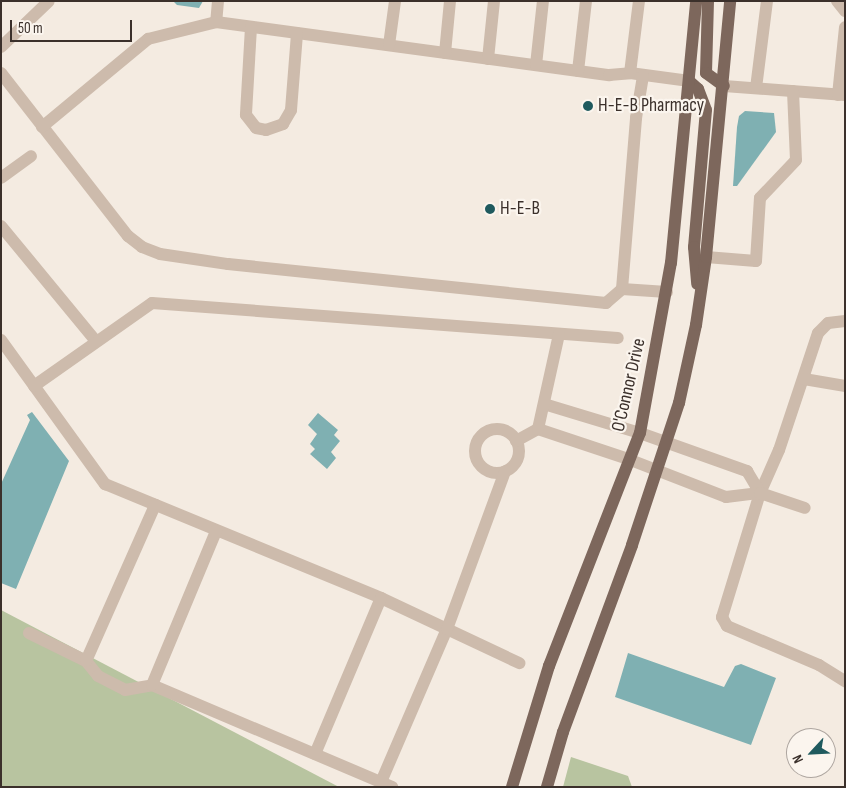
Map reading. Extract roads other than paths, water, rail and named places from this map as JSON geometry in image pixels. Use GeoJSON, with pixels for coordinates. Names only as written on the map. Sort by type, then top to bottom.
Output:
{"type":"FeatureCollection","features":[{"type":"Feature","properties":{"kind":"main road","name":"O'Connor Drive"},"geometry":{"type":"LineString","coordinates":[[512,787],[549,666],[628,459],[640,433],[667,292],[696,1]]}},
{"type":"Feature","properties":{"kind":"main road"},"geometry":{"type":"LineString","coordinates":[[708,1],[706,73],[724,86]]}},
{"type":"Feature","properties":{"kind":"main road"},"geometry":{"type":"LineString","coordinates":[[547,787],[563,732],[658,470],[679,403],[699,308],[706,257],[724,86],[730,1]]}},
{"type":"Feature","properties":{"kind":"main road"},"geometry":{"type":"LineString","coordinates":[[689,81],[698,89],[706,110],[694,247],[699,308]]}},
{"type":"Feature","properties":{"kind":"lane"},"geometry":{"type":"LineString","coordinates":[[1,47],[50,1]]}},
{"type":"Feature","properties":{"kind":"lane"},"geometry":{"type":"LineString","coordinates":[[216,22],[218,1]]}},
{"type":"Feature","properties":{"kind":"lane"},"geometry":{"type":"LineString","coordinates":[[389,45],[395,1]]}},
{"type":"Feature","properties":{"kind":"lane"},"geometry":{"type":"LineString","coordinates":[[445,53],[450,1]]}},
{"type":"Feature","properties":{"kind":"lane"},"geometry":{"type":"LineString","coordinates":[[488,59],[494,1]]}},
{"type":"Feature","properties":{"kind":"lane"},"geometry":{"type":"LineString","coordinates":[[536,65],[543,1]]}},
{"type":"Feature","properties":{"kind":"lane"},"geometry":{"type":"LineString","coordinates":[[578,71],[586,1]]}},
{"type":"Feature","properties":{"kind":"lane"},"geometry":{"type":"LineString","coordinates":[[1,72],[128,236],[142,247],[160,254],[228,264],[606,303],[622,289],[636,118],[639,1]]}},
{"type":"Feature","properties":{"kind":"lane"},"geometry":{"type":"LineString","coordinates":[[756,88],[767,1]]}},
{"type":"Feature","properties":{"kind":"lane"},"geometry":{"type":"LineString","coordinates":[[838,1],[845,11]]}},
{"type":"Feature","properties":{"kind":"lane"},"geometry":{"type":"LineString","coordinates":[[42,127],[148,40],[216,22],[608,75],[637,74],[689,81]]}},
{"type":"Feature","properties":{"kind":"lane"},"geometry":{"type":"LineString","coordinates":[[251,27],[246,115],[256,128],[266,130],[283,124],[291,110],[297,33]]}},
{"type":"Feature","properties":{"kind":"lane"},"geometry":{"type":"LineString","coordinates":[[724,86],[841,95],[845,27]]}},
{"type":"Feature","properties":{"kind":"lane"},"geometry":{"type":"LineString","coordinates":[[706,257],[756,260],[760,198],[796,160],[793,92]]}},
{"type":"Feature","properties":{"kind":"lane"},"geometry":{"type":"LineString","coordinates":[[1,178],[30,156]]}},
{"type":"Feature","properties":{"kind":"lane"},"geometry":{"type":"LineString","coordinates":[[1,226],[95,340]]}},
{"type":"Feature","properties":{"kind":"lane"},"geometry":{"type":"LineString","coordinates":[[622,289],[667,292]]}},
{"type":"Feature","properties":{"kind":"lane"},"geometry":{"type":"LineString","coordinates":[[34,386],[95,340],[152,303],[618,338]]}},
{"type":"Feature","properties":{"kind":"lane"},"geometry":{"type":"LineString","coordinates":[[845,321],[828,324],[818,333],[804,379],[760,493],[722,617],[727,626],[819,665],[845,682]]}},
{"type":"Feature","properties":{"kind":"lane"},"geometry":{"type":"LineString","coordinates":[[538,429],[559,334]]}},
{"type":"Feature","properties":{"kind":"lane"},"geometry":{"type":"LineString","coordinates":[[1,340],[105,484],[381,598],[519,663]]}},
{"type":"Feature","properties":{"kind":"lane"},"geometry":{"type":"LineString","coordinates":[[804,379],[845,386]]}},
{"type":"Feature","properties":{"kind":"lane"},"geometry":{"type":"LineString","coordinates":[[544,404],[640,433],[747,471],[760,493]]}},
{"type":"Feature","properties":{"kind":"lane"},"geometry":{"type":"LineString","coordinates":[[29,633],[86,660],[98,676],[126,690],[152,685],[387,784],[448,629],[506,471],[519,455],[516,441],[499,429],[485,432],[476,443],[479,464],[491,472],[506,471]]}},
{"type":"Feature","properties":{"kind":"lane"},"geometry":{"type":"LineString","coordinates":[[516,441],[538,429],[628,459],[726,496],[760,493],[805,508]]}},
{"type":"Feature","properties":{"kind":"lane"},"geometry":{"type":"LineString","coordinates":[[86,660],[155,506]]}},
{"type":"Feature","properties":{"kind":"lane"},"geometry":{"type":"LineString","coordinates":[[152,685],[216,531]]}},
{"type":"Feature","properties":{"kind":"lane"},"geometry":{"type":"LineString","coordinates":[[315,754],[381,598]]}},
{"type":"Feature","properties":{"kind":"water"},"geometry":{"type":"Polygon","coordinates":[[[173,1],[203,1],[199,8],[177,5],[173,1]]]}},
{"type":"Feature","properties":{"kind":"water"},"geometry":{"type":"Polygon","coordinates":[[[745,111],[774,113],[776,132],[737,186],[733,186],[737,127],[739,116],[745,111]]]}},
{"type":"Feature","properties":{"kind":"water"},"geometry":{"type":"Polygon","coordinates":[[[32,412],[69,461],[16,589],[1,583],[1,484],[30,420],[27,415],[32,412]]]}},
{"type":"Feature","properties":{"kind":"water"},"geometry":{"type":"Polygon","coordinates":[[[318,413],[338,430],[334,435],[340,441],[331,452],[336,458],[327,469],[310,454],[315,449],[310,444],[317,434],[308,425],[318,413]]]}},
{"type":"Feature","properties":{"kind":"water"},"geometry":{"type":"Polygon","coordinates":[[[628,653],[724,687],[735,666],[741,664],[776,678],[751,745],[615,697],[628,653]]]}},
{"type":"Feature","properties":{"kind":"place","name":"H-E-B Pharmacy"},"geometry":{"type":"Point","coordinates":[588,106]}},
{"type":"Feature","properties":{"kind":"place","name":"H-E-B"},"geometry":{"type":"Point","coordinates":[490,209]}}]}
